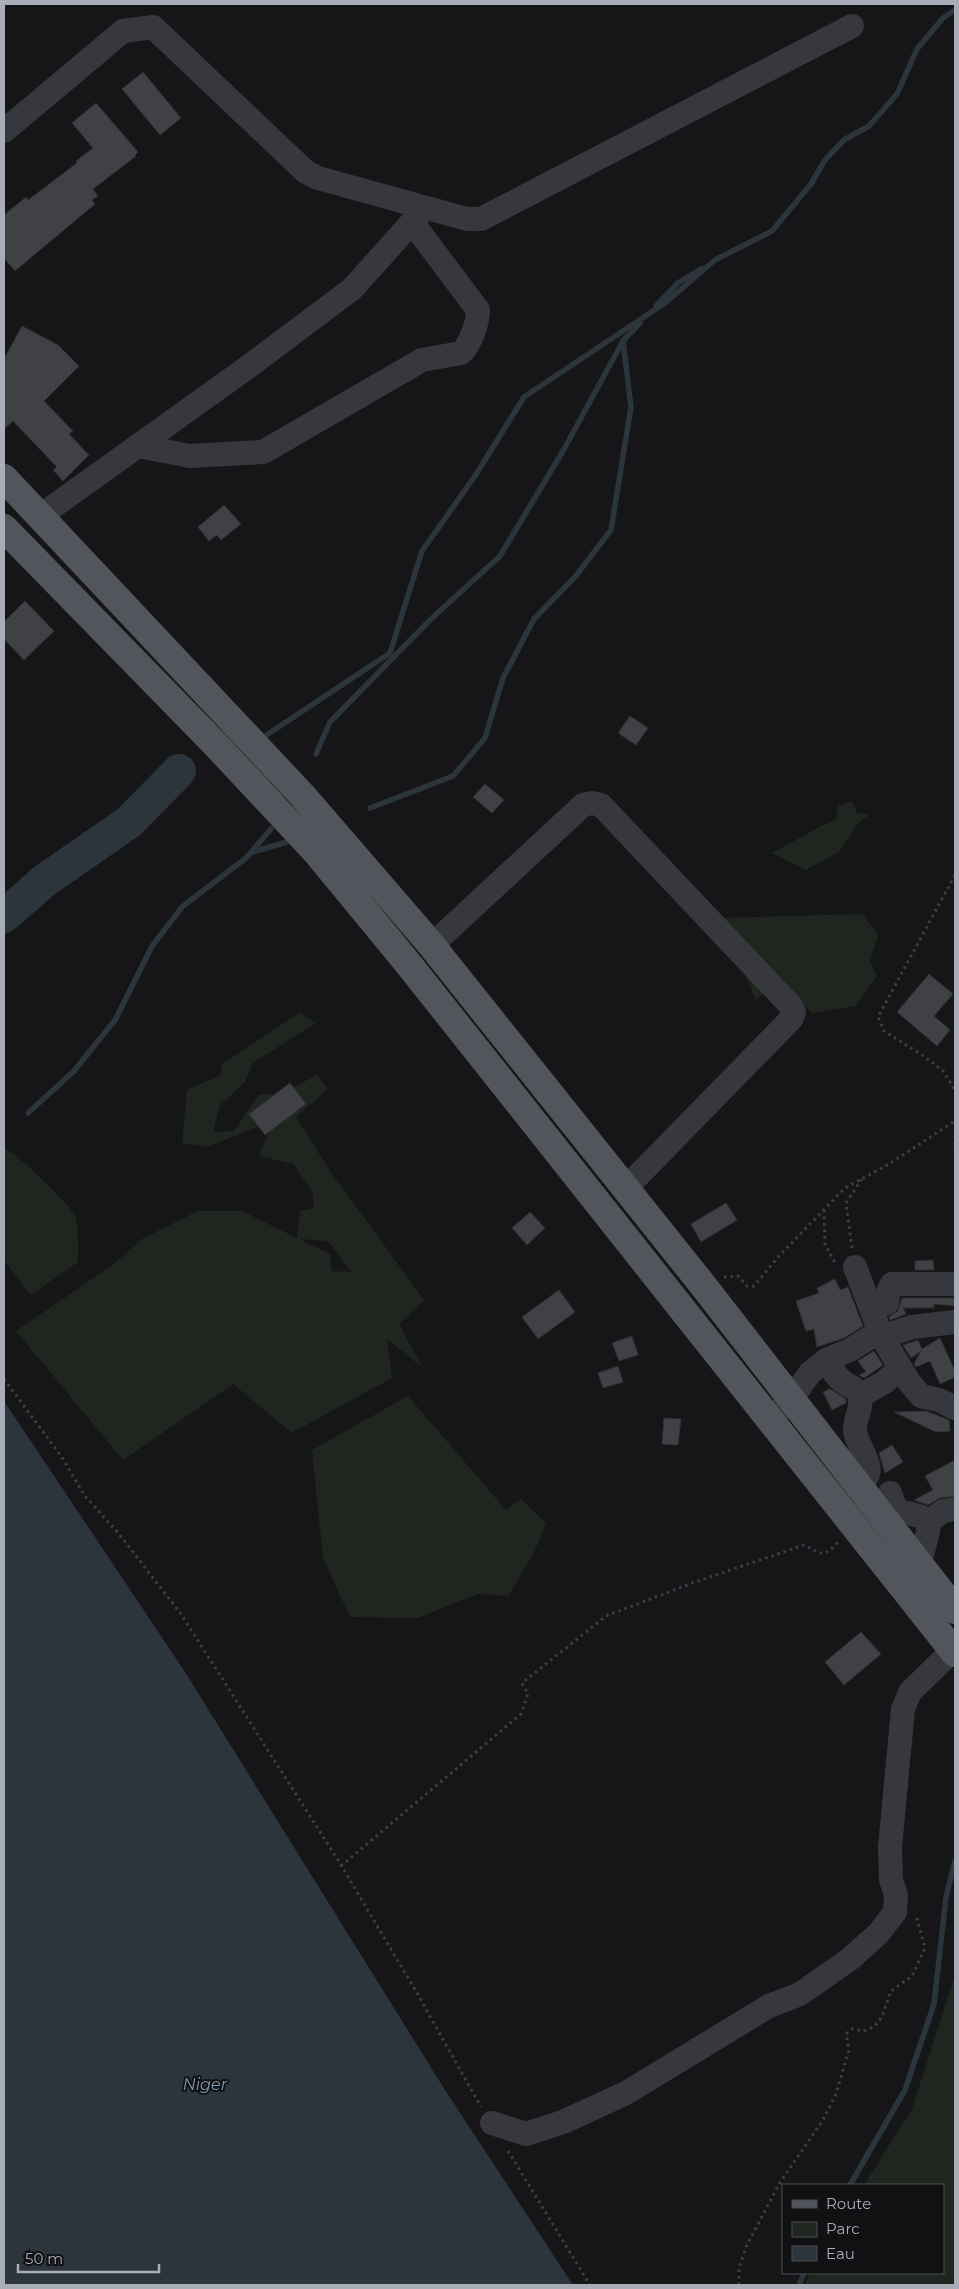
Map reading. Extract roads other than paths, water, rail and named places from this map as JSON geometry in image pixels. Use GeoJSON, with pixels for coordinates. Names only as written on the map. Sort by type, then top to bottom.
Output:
{"type":"FeatureCollection","features":[{"type":"Feature","properties":{"kind":"main road"},"geometry":{"type":"LineString","coordinates":[[4,478],[302,795],[430,943],[702,1284],[856,1485],[920,1563],[955,1610]]}},
{"type":"Feature","properties":{"kind":"main road"},"geometry":{"type":"LineString","coordinates":[[4,528],[230,760],[317,853],[406,961],[954,1651]]}},
{"type":"Feature","properties":{"kind":"main road"},"geometry":{"type":"LineString","coordinates":[[44,571],[67,547]]}},
{"type":"Feature","properties":{"kind":"main road"},"geometry":{"type":"LineString","coordinates":[[406,961],[430,943]]}},
{"type":"Feature","properties":{"kind":"main road"},"geometry":{"type":"LineString","coordinates":[[510,1092],[534,1073]]}},
{"type":"Feature","properties":{"kind":"street"},"geometry":{"type":"LineString","coordinates":[[4,132],[123,31],[152,27],[306,172],[418,215],[481,219],[852,26]]}},
{"type":"Feature","properties":{"kind":"street"},"geometry":{"type":"LineString","coordinates":[[138,446],[190,456],[263,452],[422,360],[461,353],[466,349],[477,320],[478,310],[418,215]]}},
{"type":"Feature","properties":{"kind":"street"},"geometry":{"type":"LineString","coordinates":[[40,516],[352,289],[418,215]]}},
{"type":"Feature","properties":{"kind":"street"},"geometry":{"type":"LineString","coordinates":[[430,943],[582,805],[601,804],[790,1005],[794,1011],[792,1018],[625,1189]]}},
{"type":"Feature","properties":{"kind":"street"},"geometry":{"type":"LineString","coordinates":[[858,1274],[882,1337],[900,1367],[921,1396],[939,1400],[955,1408]]}},
{"type":"Feature","properties":{"kind":"street"},"geometry":{"type":"LineString","coordinates":[[872,1310],[888,1303],[889,1287],[892,1284],[955,1284]]}},
{"type":"Feature","properties":{"kind":"street"},"geometry":{"type":"LineString","coordinates":[[770,1420],[791,1399],[810,1372],[828,1359],[850,1350],[872,1336],[882,1337],[912,1327],[955,1322]]}},
{"type":"Feature","properties":{"kind":"street"},"geometry":{"type":"LineString","coordinates":[[828,1359],[837,1377],[856,1389],[860,1396],[861,1403],[855,1432],[869,1470],[863,1481],[856,1485]]}},
{"type":"Feature","properties":{"kind":"street"},"geometry":{"type":"LineString","coordinates":[[860,1396],[884,1382],[900,1367]]}},
{"type":"Feature","properties":{"kind":"street"},"geometry":{"type":"LineString","coordinates":[[890,1493],[896,1508],[917,1514],[927,1523],[928,1530],[920,1563]]}},
{"type":"Feature","properties":{"kind":"street"},"geometry":{"type":"LineString","coordinates":[[927,1523],[943,1511],[955,1509]]}},
{"type":"Feature","properties":{"kind":"street"},"geometry":{"type":"LineString","coordinates":[[492,2124],[526,2134],[563,2122],[626,2093],[742,2021],[769,2006],[800,1994],[850,1959],[878,1934],[895,1912],[896,1895],[891,1880],[890,1847],[903,1709],[910,1692],[954,1651]]}},
{"type":"Feature","properties":{"kind":"water","name":"Niger"},"geometry":{"type":"Polygon","coordinates":[[[4,1401],[185,1672],[445,2090],[573,2285],[4,2285],[4,1401]]]}},
{"type":"Feature","properties":{"kind":"waterway"},"geometry":{"type":"LineString","coordinates":[[259,740],[390,653],[422,551],[475,476],[524,397],[665,303],[715,260],[772,231],[811,184],[825,160],[844,140],[869,126],[897,94],[917,49],[943,18],[955,10]]}},
{"type":"Feature","properties":{"kind":"waterway"},"geometry":{"type":"LineString","coordinates":[[656,306],[678,283],[701,269]]}},
{"type":"Feature","properties":{"kind":"waterway"},"geometry":{"type":"LineString","coordinates":[[316,754],[330,722],[431,619],[500,556],[563,451],[623,341],[640,323]]}},
{"type":"Feature","properties":{"kind":"waterway"},"geometry":{"type":"LineString","coordinates":[[370,808],[453,776],[485,738],[503,678],[534,619],[575,577],[611,530],[631,407],[623,341]]}},
{"type":"Feature","properties":{"kind":"waterway"},"geometry":{"type":"LineString","coordinates":[[4,916],[44,881],[129,822],[179,771]]}},
{"type":"Feature","properties":{"kind":"waterway"},"geometry":{"type":"LineString","coordinates":[[28,1113],[74,1071],[115,1020],[152,946],[183,906],[246,858],[271,829]]}},
{"type":"Feature","properties":{"kind":"waterway"},"geometry":{"type":"LineString","coordinates":[[253,852],[287,842]]}},
{"type":"Feature","properties":{"kind":"waterway"},"geometry":{"type":"LineString","coordinates":[[851,2184],[905,2090],[934,2004],[946,1897],[955,1861]]}},
{"type":"Feature","properties":{"kind":"waterway"},"geometry":{"type":"LineString","coordinates":[[799,2285],[804,2274]]}}]}
